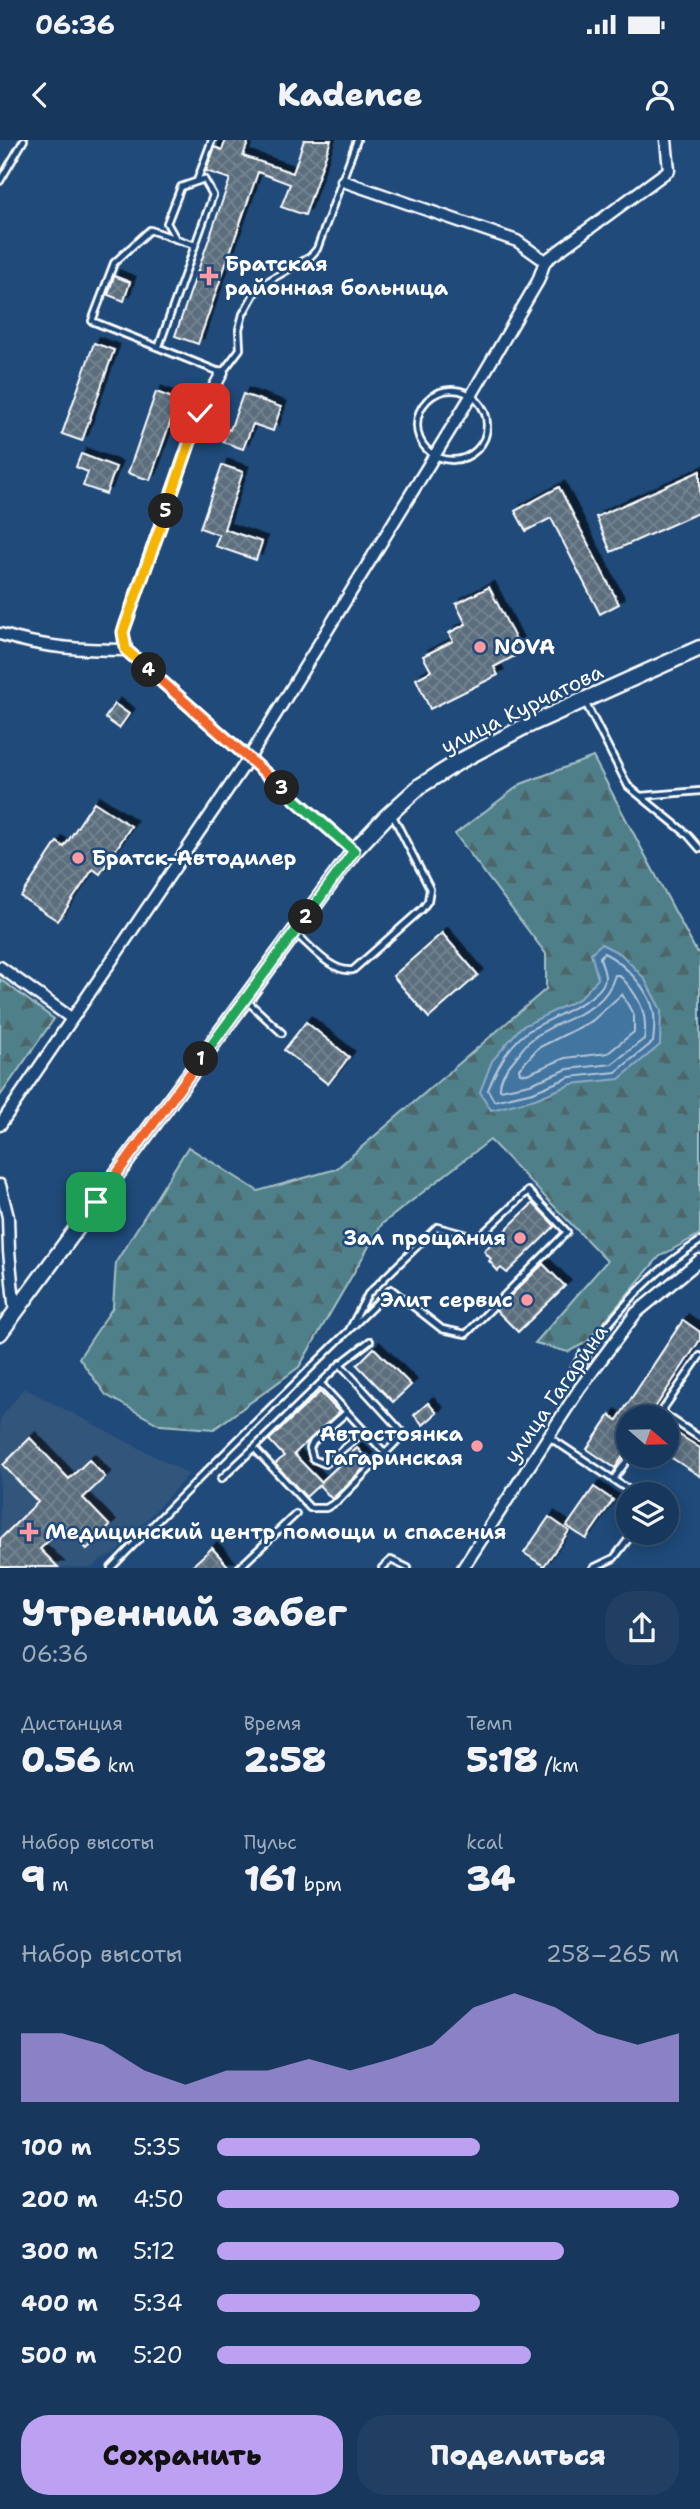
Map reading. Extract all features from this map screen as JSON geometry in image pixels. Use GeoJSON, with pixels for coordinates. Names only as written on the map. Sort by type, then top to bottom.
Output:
{"type":"FeatureCollection","features":[{"type":"Feature","properties":{"kind":"main road","name":"улица Курчатова"},"geometry":{"type":"LineString","coordinates":[[0,1333],[354,851],[391,812],[420,786],[522,728],[700,648]]}},
{"type":"Feature","properties":{"kind":"street"},"geometry":{"type":"LineString","coordinates":[[0,1125],[249,758],[471,396],[538,281],[545,261],[669,170],[666,140]]}},
{"type":"Feature","properties":{"kind":"street"},"geometry":{"type":"LineString","coordinates":[[343,181],[517,241],[545,261]]}},
{"type":"Feature","properties":{"kind":"street"},"geometry":{"type":"LineString","coordinates":[[222,373],[200,413],[123,632],[126,650],[354,851]]}},
{"type":"Feature","properties":{"kind":"street"},"geometry":{"type":"LineString","coordinates":[[0,635],[75,650],[126,650]]}},
{"type":"Feature","properties":{"kind":"street"},"geometry":{"type":"LineString","coordinates":[[0,967],[71,1018]]}},
{"type":"Feature","properties":{"kind":"street"},"geometry":{"type":"LineString","coordinates":[[0,1185],[8,1217],[16,1313]]}},
{"type":"Feature","properties":{"kind":"street","name":"улица Гагарина"},"geometry":{"type":"LineString","coordinates":[[463,1567],[580,1388],[636,1313],[700,1260]]}},
{"type":"Feature","properties":{"kind":"lane"},"geometry":{"type":"LineString","coordinates":[[0,181],[24,140]]}},
{"type":"Feature","properties":{"kind":"lane"},"geometry":{"type":"LineString","coordinates":[[197,181],[212,140]]}},
{"type":"Feature","properties":{"kind":"lane"},"geometry":{"type":"LineString","coordinates":[[195,245],[150,230],[114,263],[92,321],[222,373],[240,349],[239,329],[249,300],[258,286],[310,257],[317,249],[357,140]]}},
{"type":"Feature","properties":{"kind":"lane"},"geometry":{"type":"LineString","coordinates":[[159,346],[213,195],[204,179],[181,187],[167,223],[176,239]]}},
{"type":"Feature","properties":{"kind":"lane"},"geometry":{"type":"LineString","coordinates":[[448,390],[464,392],[471,396],[482,408],[487,424],[479,447],[466,457],[458,459],[434,455],[423,444],[417,430],[422,407],[433,396],[448,390]]}},
{"type":"Feature","properties":{"kind":"lane"},"geometry":{"type":"LineString","coordinates":[[584,700],[628,786],[687,834],[700,849]]}},
{"type":"Feature","properties":{"kind":"lane"},"geometry":{"type":"LineString","coordinates":[[640,796],[700,791]]}},
{"type":"Feature","properties":{"kind":"lane"},"geometry":{"type":"LineString","coordinates":[[295,932],[334,967],[343,971],[353,970],[422,909],[428,901],[430,889],[391,812]]}},
{"type":"Feature","properties":{"kind":"lane"},"geometry":{"type":"LineString","coordinates":[[245,999],[282,1033]]}},
{"type":"Feature","properties":{"kind":"lane"},"geometry":{"type":"LineString","coordinates":[[111,1567],[391,1289],[442,1329],[466,1334],[567,1232],[527,1191],[478,1238],[437,1227],[369,1294],[349,1330]]}},
{"type":"Feature","properties":{"kind":"lane"},"geometry":{"type":"LineString","coordinates":[[591,1346],[628,1299],[671,1260],[700,1241]]}},
{"type":"Feature","properties":{"kind":"lane"},"geometry":{"type":"LineString","coordinates":[[221,1479],[341,1364],[370,1340]]}},
{"type":"Feature","properties":{"kind":"lane"},"geometry":{"type":"LineString","coordinates":[[666,1405],[700,1356]]}},
{"type":"Feature","properties":{"kind":"lane"},"geometry":{"type":"LineString","coordinates":[[254,1448],[310,1508],[326,1508],[338,1501],[404,1433],[341,1364]]}},
{"type":"Feature","properties":{"kind":"lane"},"geometry":{"type":"LineString","coordinates":[[321,1384],[385,1453]]}},
{"type":"Feature","properties":{"kind":"lane"},"geometry":{"type":"LineString","coordinates":[[347,1412],[313,1443],[310,1448],[313,1458],[325,1464],[365,1431]]}},
{"type":"Feature","properties":{"kind":"lane"},"geometry":{"type":"LineString","coordinates":[[679,1426],[700,1438]]}},
{"type":"Feature","properties":{"kind":"lane"},"geometry":{"type":"LineString","coordinates":[[549,1436],[616,1482]]}},
{"type":"Feature","properties":{"kind":"lane"},"geometry":{"type":"LineString","coordinates":[[613,1480],[622,1468]]}},
{"type":"Feature","properties":{"kind":"lane"},"geometry":{"type":"LineString","coordinates":[[239,1567],[296,1514]]}},
{"type":"Feature","properties":{"kind":"lane"},"geometry":{"type":"LineString","coordinates":[[593,1567],[614,1558],[623,1545]]}},
{"type":"Feature","properties":{"kind":"lane"},"geometry":{"type":"LineString","coordinates":[[382,1567],[391,1560],[408,1567]]}},
{"type":"Feature","properties":{"kind":"shaded area"},"geometry":{"type":"Polygon","coordinates":[[[24,1388],[189,1474],[115,1554],[101,1559],[93,1567],[0,1567],[0,1419],[24,1388]]]}},
{"type":"Feature","properties":{"kind":"green space"},"geometry":{"type":"Polygon","coordinates":[[[593,757],[696,951],[700,953],[700,1234],[659,1257],[587,1342],[568,1352],[535,1343],[607,1261],[490,1140],[382,1224],[299,1367],[214,1429],[160,1425],[106,1395],[79,1358],[113,1307],[116,1262],[188,1147],[258,1191],[336,1169],[546,989],[546,954],[455,834],[521,784],[593,757]]]}},
{"type":"Feature","properties":{"kind":"green space"},"geometry":{"type":"Polygon","coordinates":[[[0,979],[54,1019],[0,1096],[0,979]]]}},
{"type":"Feature","properties":{"kind":"water"},"geometry":{"type":"Polygon","coordinates":[[[601,944],[621,954],[644,978],[661,1010],[660,1045],[619,1079],[572,1084],[535,1099],[491,1110],[480,1092],[492,1061],[521,1027],[579,999],[598,979],[591,953],[601,944]]]}},
{"type":"Feature","properties":{"kind":"building","name":"Братская районная больница"},"geometry":{"type":"Polygon","coordinates":[[[226,140],[249,140],[243,156],[293,173],[304,140],[331,140],[305,215],[281,207],[290,184],[258,172],[198,344],[175,336],[230,179],[206,171],[215,147],[222,150],[226,140]]]}},
{"type":"Feature","properties":{"kind":"building"},"geometry":{"type":"Polygon","coordinates":[[[114,276],[130,282],[124,301],[108,295],[114,276]]]}},
{"type":"Feature","properties":{"kind":"building"},"geometry":{"type":"Polygon","coordinates":[[[94,343],[114,350],[82,441],[62,434],[94,343]]]}},
{"type":"Feature","properties":{"kind":"building"},"geometry":{"type":"Polygon","coordinates":[[[156,392],[178,400],[150,480],[128,473],[156,392]]]}},
{"type":"Feature","properties":{"kind":"building"},"geometry":{"type":"Polygon","coordinates":[[[243,394],[281,407],[273,431],[253,424],[243,449],[223,442],[243,394]]]}},
{"type":"Feature","properties":{"kind":"building"},"geometry":{"type":"Polygon","coordinates":[[[81,454],[116,467],[106,494],[83,486],[88,472],[76,467],[81,454]]]}},
{"type":"Feature","properties":{"kind":"building"},"geometry":{"type":"Polygon","coordinates":[[[222,465],[243,472],[224,529],[262,542],[256,560],[215,546],[219,535],[200,528],[222,465]]]}},
{"type":"Feature","properties":{"kind":"building"},"geometry":{"type":"Polygon","coordinates":[[[700,471],[700,512],[611,552],[596,517],[700,471]]]}},
{"type":"Feature","properties":{"kind":"building"},"geometry":{"type":"Polygon","coordinates":[[[559,487],[619,604],[600,614],[551,518],[526,531],[515,511],[559,487]]]}},
{"type":"Feature","properties":{"kind":"building","name":"NOVA"},"geometry":{"type":"Polygon","coordinates":[[[489,587],[522,652],[494,667],[498,675],[430,709],[416,679],[431,671],[423,656],[453,641],[449,633],[466,624],[456,604],[489,587]]]}},
{"type":"Feature","properties":{"kind":"building"},"geometry":{"type":"Polygon","coordinates":[[[115,704],[129,714],[119,728],[105,718],[115,704]]]}},
{"type":"Feature","properties":{"kind":"building","name":"Братск-Автодилер"},"geometry":{"type":"Polygon","coordinates":[[[94,802],[131,826],[100,874],[93,869],[58,921],[21,897],[57,842],[64,847],[94,802]]]}},
{"type":"Feature","properties":{"kind":"building"},"geometry":{"type":"Polygon","coordinates":[[[442,933],[478,975],[429,1018],[393,976],[442,933]]]}},
{"type":"Feature","properties":{"kind":"building"},"geometry":{"type":"Polygon","coordinates":[[[306,1022],[349,1057],[328,1084],[284,1050],[306,1022]]]}},
{"type":"Feature","properties":{"kind":"building","name":"Зал прощания"},"geometry":{"type":"Polygon","coordinates":[[[533,1203],[555,1226],[507,1273],[501,1268],[498,1271],[484,1251],[533,1203]]]}},
{"type":"Feature","properties":{"kind":"building","name":"Элит сервис"},"geometry":{"type":"Polygon","coordinates":[[[543,1264],[565,1286],[518,1332],[496,1310],[543,1264]]]}},
{"type":"Feature","properties":{"kind":"building"},"geometry":{"type":"Polygon","coordinates":[[[683,1320],[700,1332],[700,1340],[657,1405],[627,1405],[683,1320]]]}},
{"type":"Feature","properties":{"kind":"building"},"geometry":{"type":"Polygon","coordinates":[[[374,1348],[411,1385],[393,1402],[357,1365],[374,1348]]]}},
{"type":"Feature","properties":{"kind":"building"},"geometry":{"type":"Polygon","coordinates":[[[580,1350],[591,1357],[581,1374],[570,1367],[580,1350]]]}},
{"type":"Feature","properties":{"kind":"building"},"geometry":{"type":"Polygon","coordinates":[[[320,1392],[339,1412],[294,1454],[321,1482],[357,1448],[370,1462],[332,1499],[319,1485],[306,1497],[275,1464],[284,1456],[269,1440],[320,1392]]]}},
{"type":"Feature","properties":{"kind":"building"},"geometry":{"type":"Polygon","coordinates":[[[428,1403],[437,1413],[423,1425],[414,1415],[428,1403]]]}},
{"type":"Feature","properties":{"kind":"building"},"geometry":{"type":"Polygon","coordinates":[[[610,1415],[616,1419],[615,1468],[587,1449],[610,1415]]]}},
{"type":"Feature","properties":{"kind":"building"},"geometry":{"type":"Polygon","coordinates":[[[679,1435],[700,1448],[700,1476],[679,1463],[679,1435]]]}},
{"type":"Feature","properties":{"kind":"building"},"geometry":{"type":"Polygon","coordinates":[[[30,1438],[69,1479],[89,1460],[105,1477],[83,1498],[110,1526],[87,1549],[64,1526],[40,1549],[58,1567],[0,1567],[0,1539],[38,1502],[3,1465],[30,1438]]]}},
{"type":"Feature","properties":{"kind":"building"},"geometry":{"type":"Polygon","coordinates":[[[594,1487],[613,1500],[586,1539],[567,1526],[594,1487]]]}},
{"type":"Feature","properties":{"kind":"building"},"geometry":{"type":"Polygon","coordinates":[[[549,1517],[569,1531],[544,1566],[524,1553],[549,1517]]]}},
{"type":"Feature","properties":{"kind":"building"},"geometry":{"type":"Polygon","coordinates":[[[212,1548],[229,1567],[191,1567],[212,1548]]]}},
{"type":"Feature","properties":{"kind":"place","name":"Братская районная больница"},"geometry":{"type":"Point","coordinates":[209,276]}},
{"type":"Feature","properties":{"kind":"place","name":"NOVA"},"geometry":{"type":"Point","coordinates":[480,647]}},
{"type":"Feature","properties":{"kind":"place","name":"Братск-Автодилер"},"geometry":{"type":"Point","coordinates":[78,858]}},
{"type":"Feature","properties":{"kind":"place","name":"Зал прощания"},"geometry":{"type":"Point","coordinates":[520,1238]}},
{"type":"Feature","properties":{"kind":"place","name":"Элит сервис"},"geometry":{"type":"Point","coordinates":[527,1300]}},
{"type":"Feature","properties":{"kind":"place","name":"Автостоянка Гагаринская"},"geometry":{"type":"Point","coordinates":[477,1446]}},
{"type":"Feature","properties":{"kind":"place","name":"Медицинский центр помощи и спасения"},"geometry":{"type":"Point","coordinates":[29,1532]}},
{"type":"Feature","properties":{"kind":"route"},"geometry":{"type":"LineString","coordinates":[[96,1202],[354,851],[126,650],[123,632],[200,413]]}}]}
